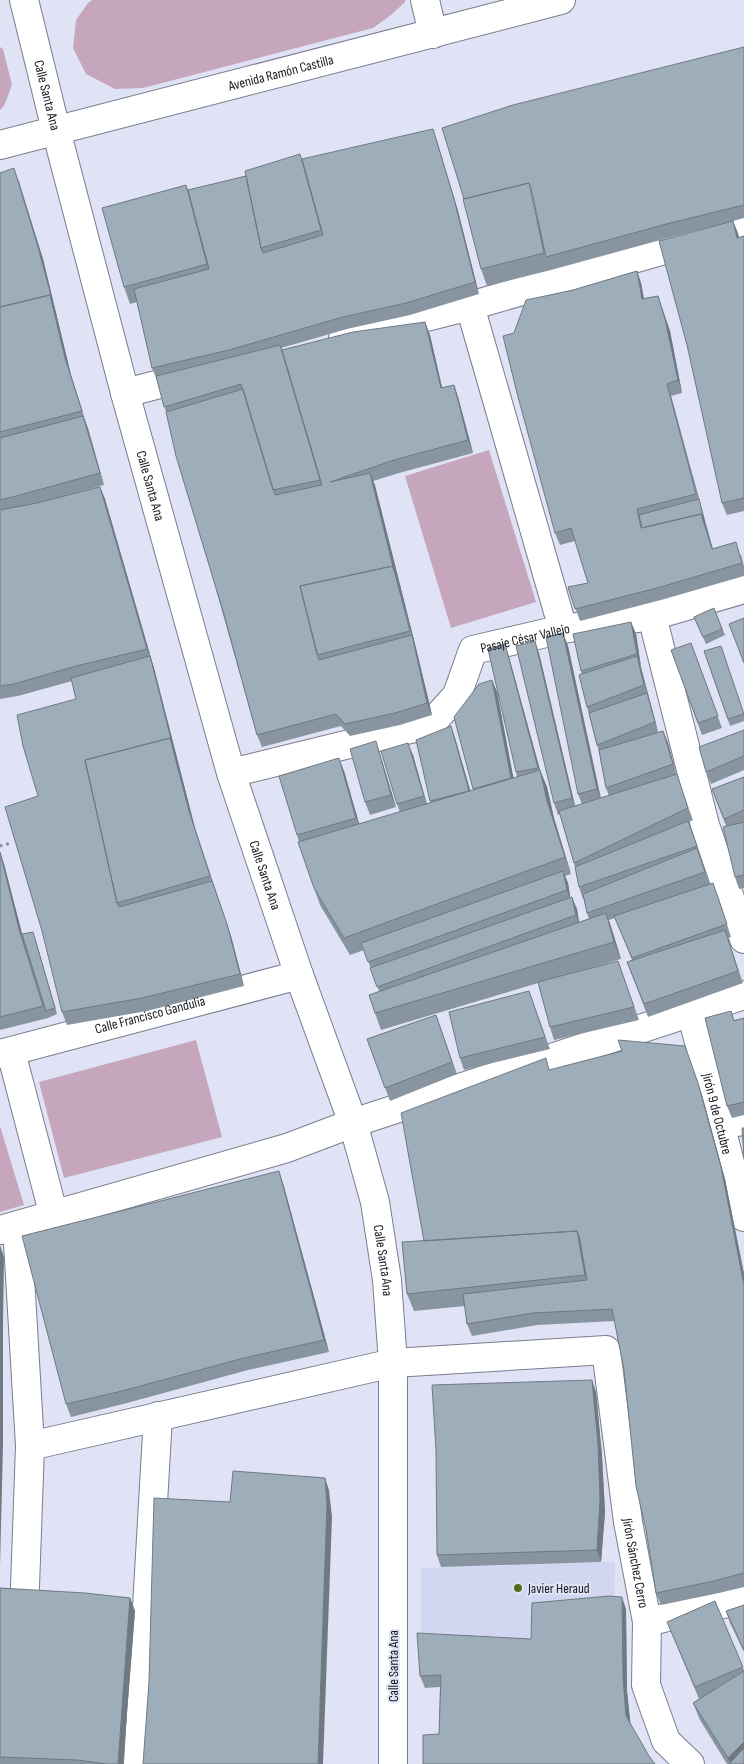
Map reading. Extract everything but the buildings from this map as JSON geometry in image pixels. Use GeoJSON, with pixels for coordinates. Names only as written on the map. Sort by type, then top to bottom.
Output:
{"type":"FeatureCollection","features":[{"type":"Feature","properties":{"kind":"street","name":"Calle Santa Ana"},"geometry":{"type":"LineString","coordinates":[[24,0],[125,393],[231,773],[299,975],[353,1123],[375,1202],[387,1280],[392,1363],[392,1764]]}},
{"type":"Feature","properties":{"kind":"street"},"geometry":{"type":"LineString","coordinates":[[425,0],[432,34]]}},
{"type":"Feature","properties":{"kind":"street","name":"Avenida Ramón Castilla"},"geometry":{"type":"LineString","coordinates":[[0,145],[561,0]]}},
{"type":"Feature","properties":{"kind":"street"},"geometry":{"type":"LineString","coordinates":[[317,344],[470,306],[744,227]]}},
{"type":"Feature","properties":{"kind":"street"},"geometry":{"type":"LineString","coordinates":[[470,306],[563,629]]}},
{"type":"Feature","properties":{"kind":"street"},"geometry":{"type":"LineString","coordinates":[[125,393],[221,369]]}},
{"type":"Feature","properties":{"kind":"street","name":"Pasaje César Vallejo"},"geometry":{"type":"LineString","coordinates":[[231,773],[430,724],[457,695],[473,650],[563,629],[652,616],[744,589]]}},
{"type":"Feature","properties":{"kind":"street"},"geometry":{"type":"LineString","coordinates":[[652,616],[705,824],[744,939]]}},
{"type":"Feature","properties":{"kind":"street","name":"Calle Francisco Gandulia"},"geometry":{"type":"LineString","coordinates":[[6,1053],[299,975]]}},
{"type":"Feature","properties":{"kind":"street"},"geometry":{"type":"LineString","coordinates":[[25,1587],[30,1446],[8,1228],[287,1148],[353,1123],[744,995]]}},
{"type":"Feature","properties":{"kind":"street","name":"Jirón 9 de Octubre"},"geometry":{"type":"LineString","coordinates":[[691,1011],[732,1122],[744,1217]]}},
{"type":"Feature","properties":{"kind":"street"},"geometry":{"type":"LineString","coordinates":[[6,1053],[54,1216]]}},
{"type":"Feature","properties":{"kind":"street","name":"Jirón Sánchez Cerro"},"geometry":{"type":"LineString","coordinates":[[392,1363],[606,1350],[628,1522],[647,1622],[646,1685],[666,1741],[690,1764]]}},
{"type":"Feature","properties":{"kind":"street"},"geometry":{"type":"LineString","coordinates":[[30,1446],[392,1363]]}},
{"type":"Feature","properties":{"kind":"street"},"geometry":{"type":"LineString","coordinates":[[138,1764],[158,1416]]}},
{"type":"Feature","properties":{"kind":"street"},"geometry":{"type":"LineString","coordinates":[[647,1622],[744,1599]]}},
{"type":"Feature","properties":{"kind":"path"},"geometry":{"type":"LineString","coordinates":[[0,846],[11,843]]}},
{"type":"Feature","properties":{"kind":"shaded area"},"geometry":{"type":"Polygon","coordinates":[[[92,0],[405,0],[405,2],[373,28],[143,88],[115,89],[86,74],[73,48],[76,20],[92,0]]]}},
{"type":"Feature","properties":{"kind":"shaded area"},"geometry":{"type":"Polygon","coordinates":[[[0,47],[3,49],[12,85],[4,106],[0,110],[0,47]]]}},
{"type":"Feature","properties":{"kind":"shaded area"},"geometry":{"type":"Polygon","coordinates":[[[489,450],[536,602],[451,628],[405,476],[489,450]]]}},
{"type":"Feature","properties":{"kind":"shaded area"},"geometry":{"type":"Polygon","coordinates":[[[196,1040],[222,1137],[64,1178],[39,1082],[196,1040]]]}},
{"type":"Feature","properties":{"kind":"shaded area"},"geometry":{"type":"Polygon","coordinates":[[[0,1126],[24,1205],[0,1212],[0,1126]]]}},
{"type":"Feature","properties":{"kind":"shaded area","name":"Javier Heraud"},"geometry":{"type":"Polygon","coordinates":[[[615,1562],[614,1608],[535,1652],[421,1645],[421,1568],[615,1562]]]}},
{"type":"Feature","properties":{"kind":"place","name":"Javier Heraud"},"geometry":{"type":"Point","coordinates":[518,1588]}}]}
